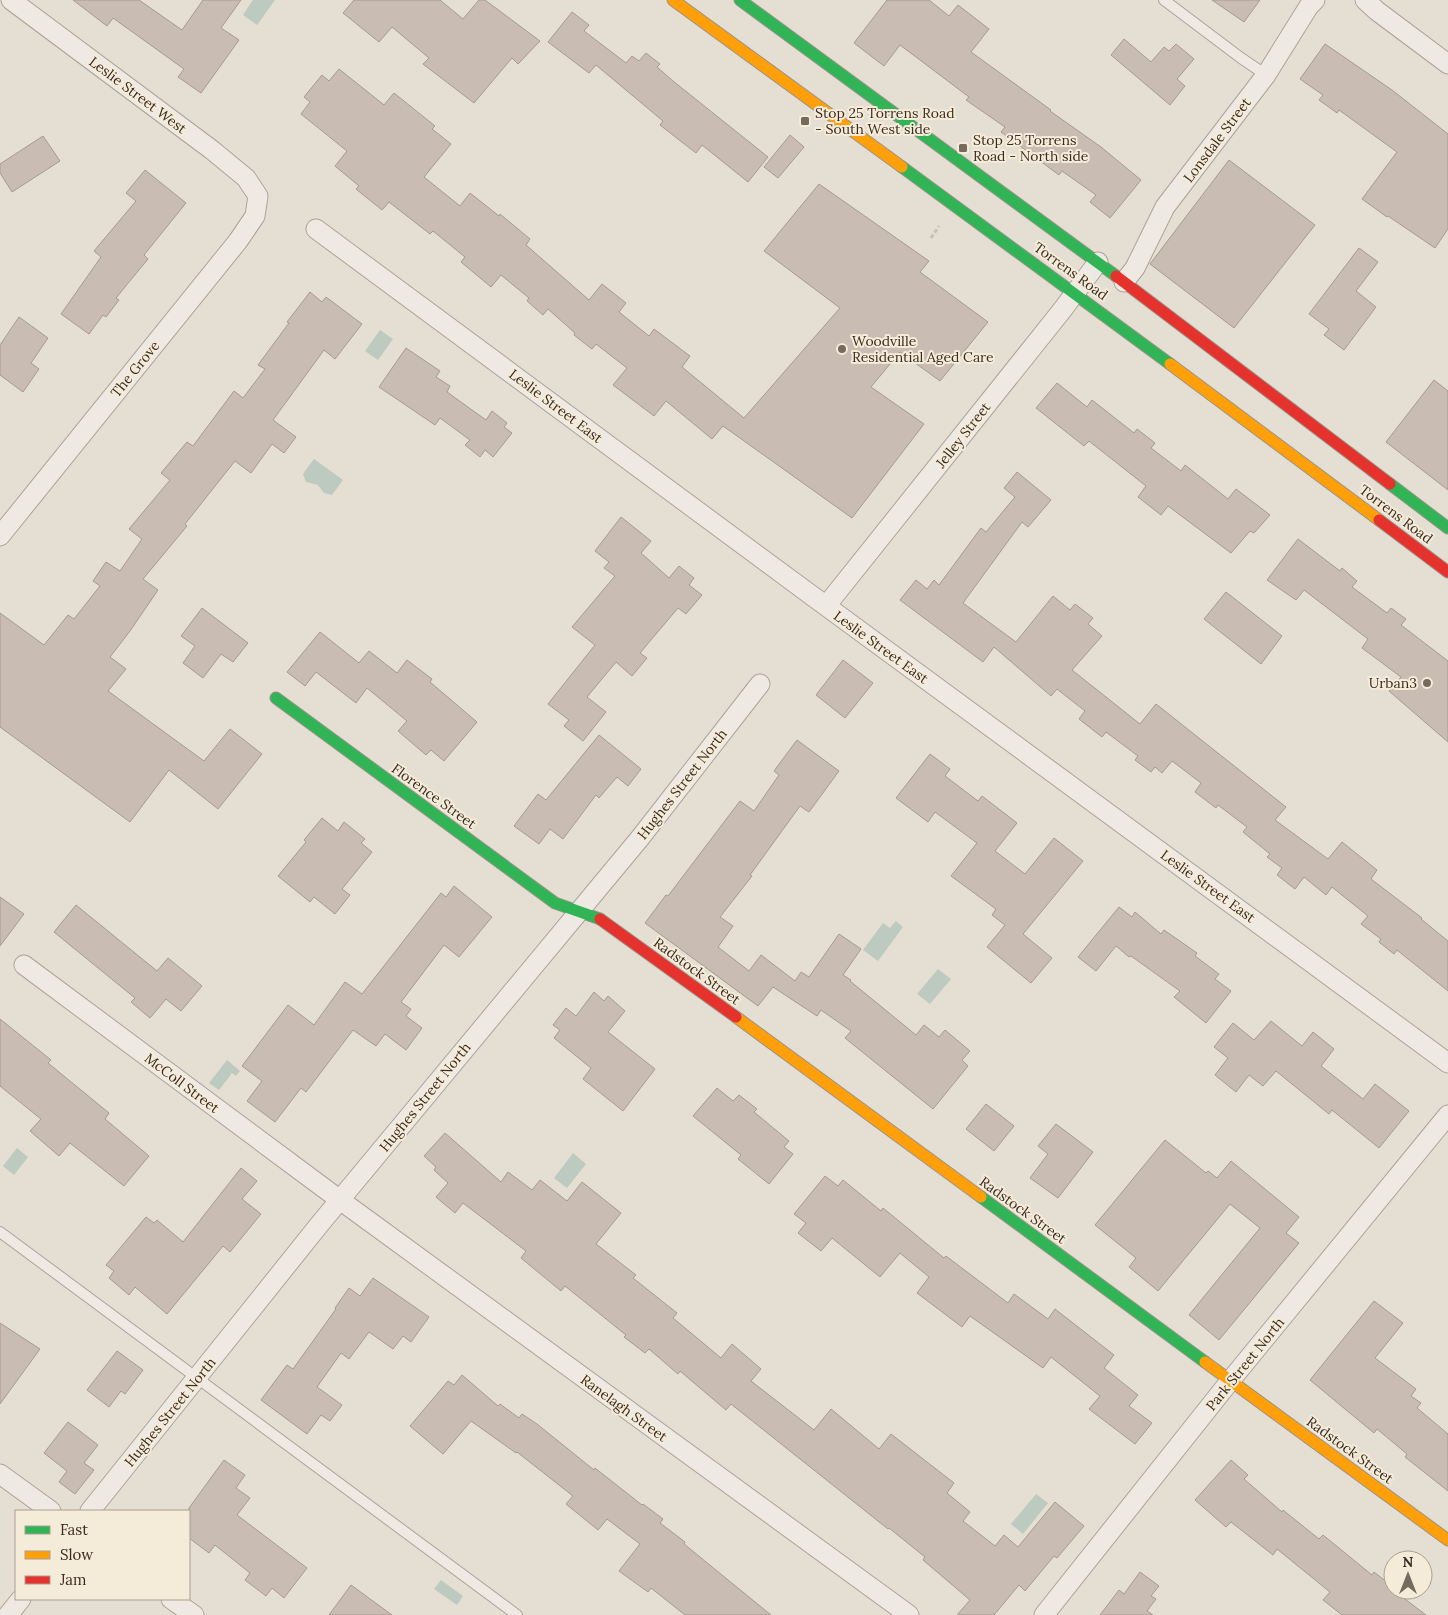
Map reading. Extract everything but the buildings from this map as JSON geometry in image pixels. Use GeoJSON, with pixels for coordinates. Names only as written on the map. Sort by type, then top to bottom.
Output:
{"type":"FeatureCollection","features":[{"type":"Feature","properties":{"kind":"main road","name":"Torrens Road"},"geometry":{"type":"LineString","coordinates":[[673,0],[1076,293],[1448,572]]}},
{"type":"Feature","properties":{"kind":"main road","name":"Torrens Road"},"geometry":{"type":"LineString","coordinates":[[740,0],[1098,262],[1448,528]]}},
{"type":"Feature","properties":{"kind":"main road","name":"Florence Street"},"geometry":{"type":"LineString","coordinates":[[276,698],[554,903],[578,911]]}},
{"type":"Feature","properties":{"kind":"main road","name":"Radstock Street"},"geometry":{"type":"LineString","coordinates":[[578,911],[607,923],[1448,1540]]}},
{"type":"Feature","properties":{"kind":"street","name":"Leslie Street West"},"geometry":{"type":"LineString","coordinates":[[11,0],[212,150],[246,178],[258,196]]}},
{"type":"Feature","properties":{"kind":"street","name":"Lonsdale Street"},"geometry":{"type":"LineString","coordinates":[[1124,282],[1135,268],[1165,207],[1266,75],[1309,6],[1315,0]]}},
{"type":"Feature","properties":{"kind":"street"},"geometry":{"type":"LineString","coordinates":[[1365,0],[1448,64]]}},
{"type":"Feature","properties":{"kind":"street","name":"The Grove"},"geometry":{"type":"LineString","coordinates":[[0,536],[238,241],[254,216],[258,196]]}},
{"type":"Feature","properties":{"kind":"street","name":"Leslie Street East"},"geometry":{"type":"LineString","coordinates":[[316,228],[1448,1063]]}},
{"type":"Feature","properties":{"kind":"street","name":"Jelley Street"},"geometry":{"type":"LineString","coordinates":[[826,606],[1076,293],[1098,262]]}},
{"type":"Feature","properties":{"kind":"street","name":"Hughes Street North"},"geometry":{"type":"LineString","coordinates":[[91,1510],[340,1200],[640,838],[760,684]]}},
{"type":"Feature","properties":{"kind":"street","name":"McColl Street"},"geometry":{"type":"LineString","coordinates":[[24,965],[340,1200]]}},
{"type":"Feature","properties":{"kind":"street","name":"Park Street North"},"geometry":{"type":"LineString","coordinates":[[1044,1615],[1230,1381],[1448,1115]]}},
{"type":"Feature","properties":{"kind":"street","name":"Ranelagh Street"},"geometry":{"type":"LineString","coordinates":[[340,1200],[909,1615]]}},
{"type":"Feature","properties":{"kind":"street"},"geometry":{"type":"LineString","coordinates":[[0,1474],[50,1510]]}},
{"type":"Feature","properties":{"kind":"street"},"geometry":{"type":"LineString","coordinates":[[8,1615],[20,1600]]}},
{"type":"Feature","properties":{"kind":"street"},"geometry":{"type":"LineString","coordinates":[[173,1600],[194,1615]]}},
{"type":"Feature","properties":{"kind":"lane"},"geometry":{"type":"LineString","coordinates":[[1164,0],[1266,75]]}},
{"type":"Feature","properties":{"kind":"lane"},"geometry":{"type":"LineString","coordinates":[[0,1232],[517,1615]]}},
{"type":"Feature","properties":{"kind":"path"},"geometry":{"type":"LineString","coordinates":[[931,238],[941,224]]}},
{"type":"Feature","properties":{"kind":"shaded area"},"geometry":{"type":"Polygon","coordinates":[[[253,0],[275,0],[257,25],[243,15],[253,0]]]}},
{"type":"Feature","properties":{"kind":"shaded area"},"geometry":{"type":"Polygon","coordinates":[[[380,330],[393,339],[378,360],[365,351],[380,330]]]}},
{"type":"Feature","properties":{"kind":"shaded area"},"geometry":{"type":"Polygon","coordinates":[[[314,459],[343,480],[332,495],[324,493],[318,485],[306,482],[303,474],[314,459]]]}},
{"type":"Feature","properties":{"kind":"shaded area"},"geometry":{"type":"Polygon","coordinates":[[[896,921],[903,927],[878,961],[863,950],[883,923],[890,928],[896,921]]]}},
{"type":"Feature","properties":{"kind":"shaded area"},"geometry":{"type":"Polygon","coordinates":[[[938,969],[951,979],[930,1004],[917,994],[938,969]]]}},
{"type":"Feature","properties":{"kind":"shaded area"},"geometry":{"type":"Polygon","coordinates":[[[227,1060],[240,1071],[236,1076],[232,1073],[219,1090],[209,1083],[227,1060]]]}},
{"type":"Feature","properties":{"kind":"shaded area"},"geometry":{"type":"Polygon","coordinates":[[[17,1148],[28,1157],[14,1175],[3,1166],[17,1148]]]}},
{"type":"Feature","properties":{"kind":"shaded area"},"geometry":{"type":"Polygon","coordinates":[[[573,1153],[586,1164],[567,1188],[554,1178],[573,1153]]]}},
{"type":"Feature","properties":{"kind":"shaded area"},"geometry":{"type":"Polygon","coordinates":[[[1036,1494],[1048,1503],[1023,1534],[1011,1524],[1036,1494]]]}},
{"type":"Feature","properties":{"kind":"shaded area"},"geometry":{"type":"Polygon","coordinates":[[[441,1580],[463,1596],[457,1605],[434,1589],[441,1580]]]}},
{"type":"Feature","properties":{"kind":"traffic: fast"},"geometry":{"type":"LineString","coordinates":[[740,0],[1116,276]]}},
{"type":"Feature","properties":{"kind":"traffic: fast"},"geometry":{"type":"LineString","coordinates":[[902,167],[1170,364]]}},
{"type":"Feature","properties":{"kind":"traffic: fast"},"geometry":{"type":"LineString","coordinates":[[1390,484],[1448,528]]}},
{"type":"Feature","properties":{"kind":"traffic: fast"},"geometry":{"type":"LineString","coordinates":[[276,698],[555,903],[600,919]]}},
{"type":"Feature","properties":{"kind":"traffic: fast"},"geometry":{"type":"LineString","coordinates":[[981,1197],[1205,1362]]}},
{"type":"Feature","properties":{"kind":"traffic: slow"},"geometry":{"type":"LineString","coordinates":[[673,0],[902,167]]}},
{"type":"Feature","properties":{"kind":"traffic: slow"},"geometry":{"type":"LineString","coordinates":[[1170,364],[1379,520]]}},
{"type":"Feature","properties":{"kind":"traffic: slow"},"geometry":{"type":"LineString","coordinates":[[736,1017],[981,1197]]}},
{"type":"Feature","properties":{"kind":"traffic: slow"},"geometry":{"type":"LineString","coordinates":[[1205,1362],[1448,1540]]}},
{"type":"Feature","properties":{"kind":"traffic: jam"},"geometry":{"type":"LineString","coordinates":[[1116,276],[1390,484]]}},
{"type":"Feature","properties":{"kind":"traffic: jam"},"geometry":{"type":"LineString","coordinates":[[1379,520],[1448,572]]}},
{"type":"Feature","properties":{"kind":"traffic: jam"},"geometry":{"type":"LineString","coordinates":[[600,919],[736,1017]]}},
{"type":"Feature","properties":{"kind":"place","name":"Stop 25 Torrens Road - South West side"},"geometry":{"type":"Point","coordinates":[805,121]}},
{"type":"Feature","properties":{"kind":"place","name":"Stop 25 Torrens Road - North side"},"geometry":{"type":"Point","coordinates":[963,148]}},
{"type":"Feature","properties":{"kind":"place","name":"Woodville Residential Aged Care"},"geometry":{"type":"Point","coordinates":[842,349]}},
{"type":"Feature","properties":{"kind":"place","name":"Urban3"},"geometry":{"type":"Point","coordinates":[1427,683]}}]}
